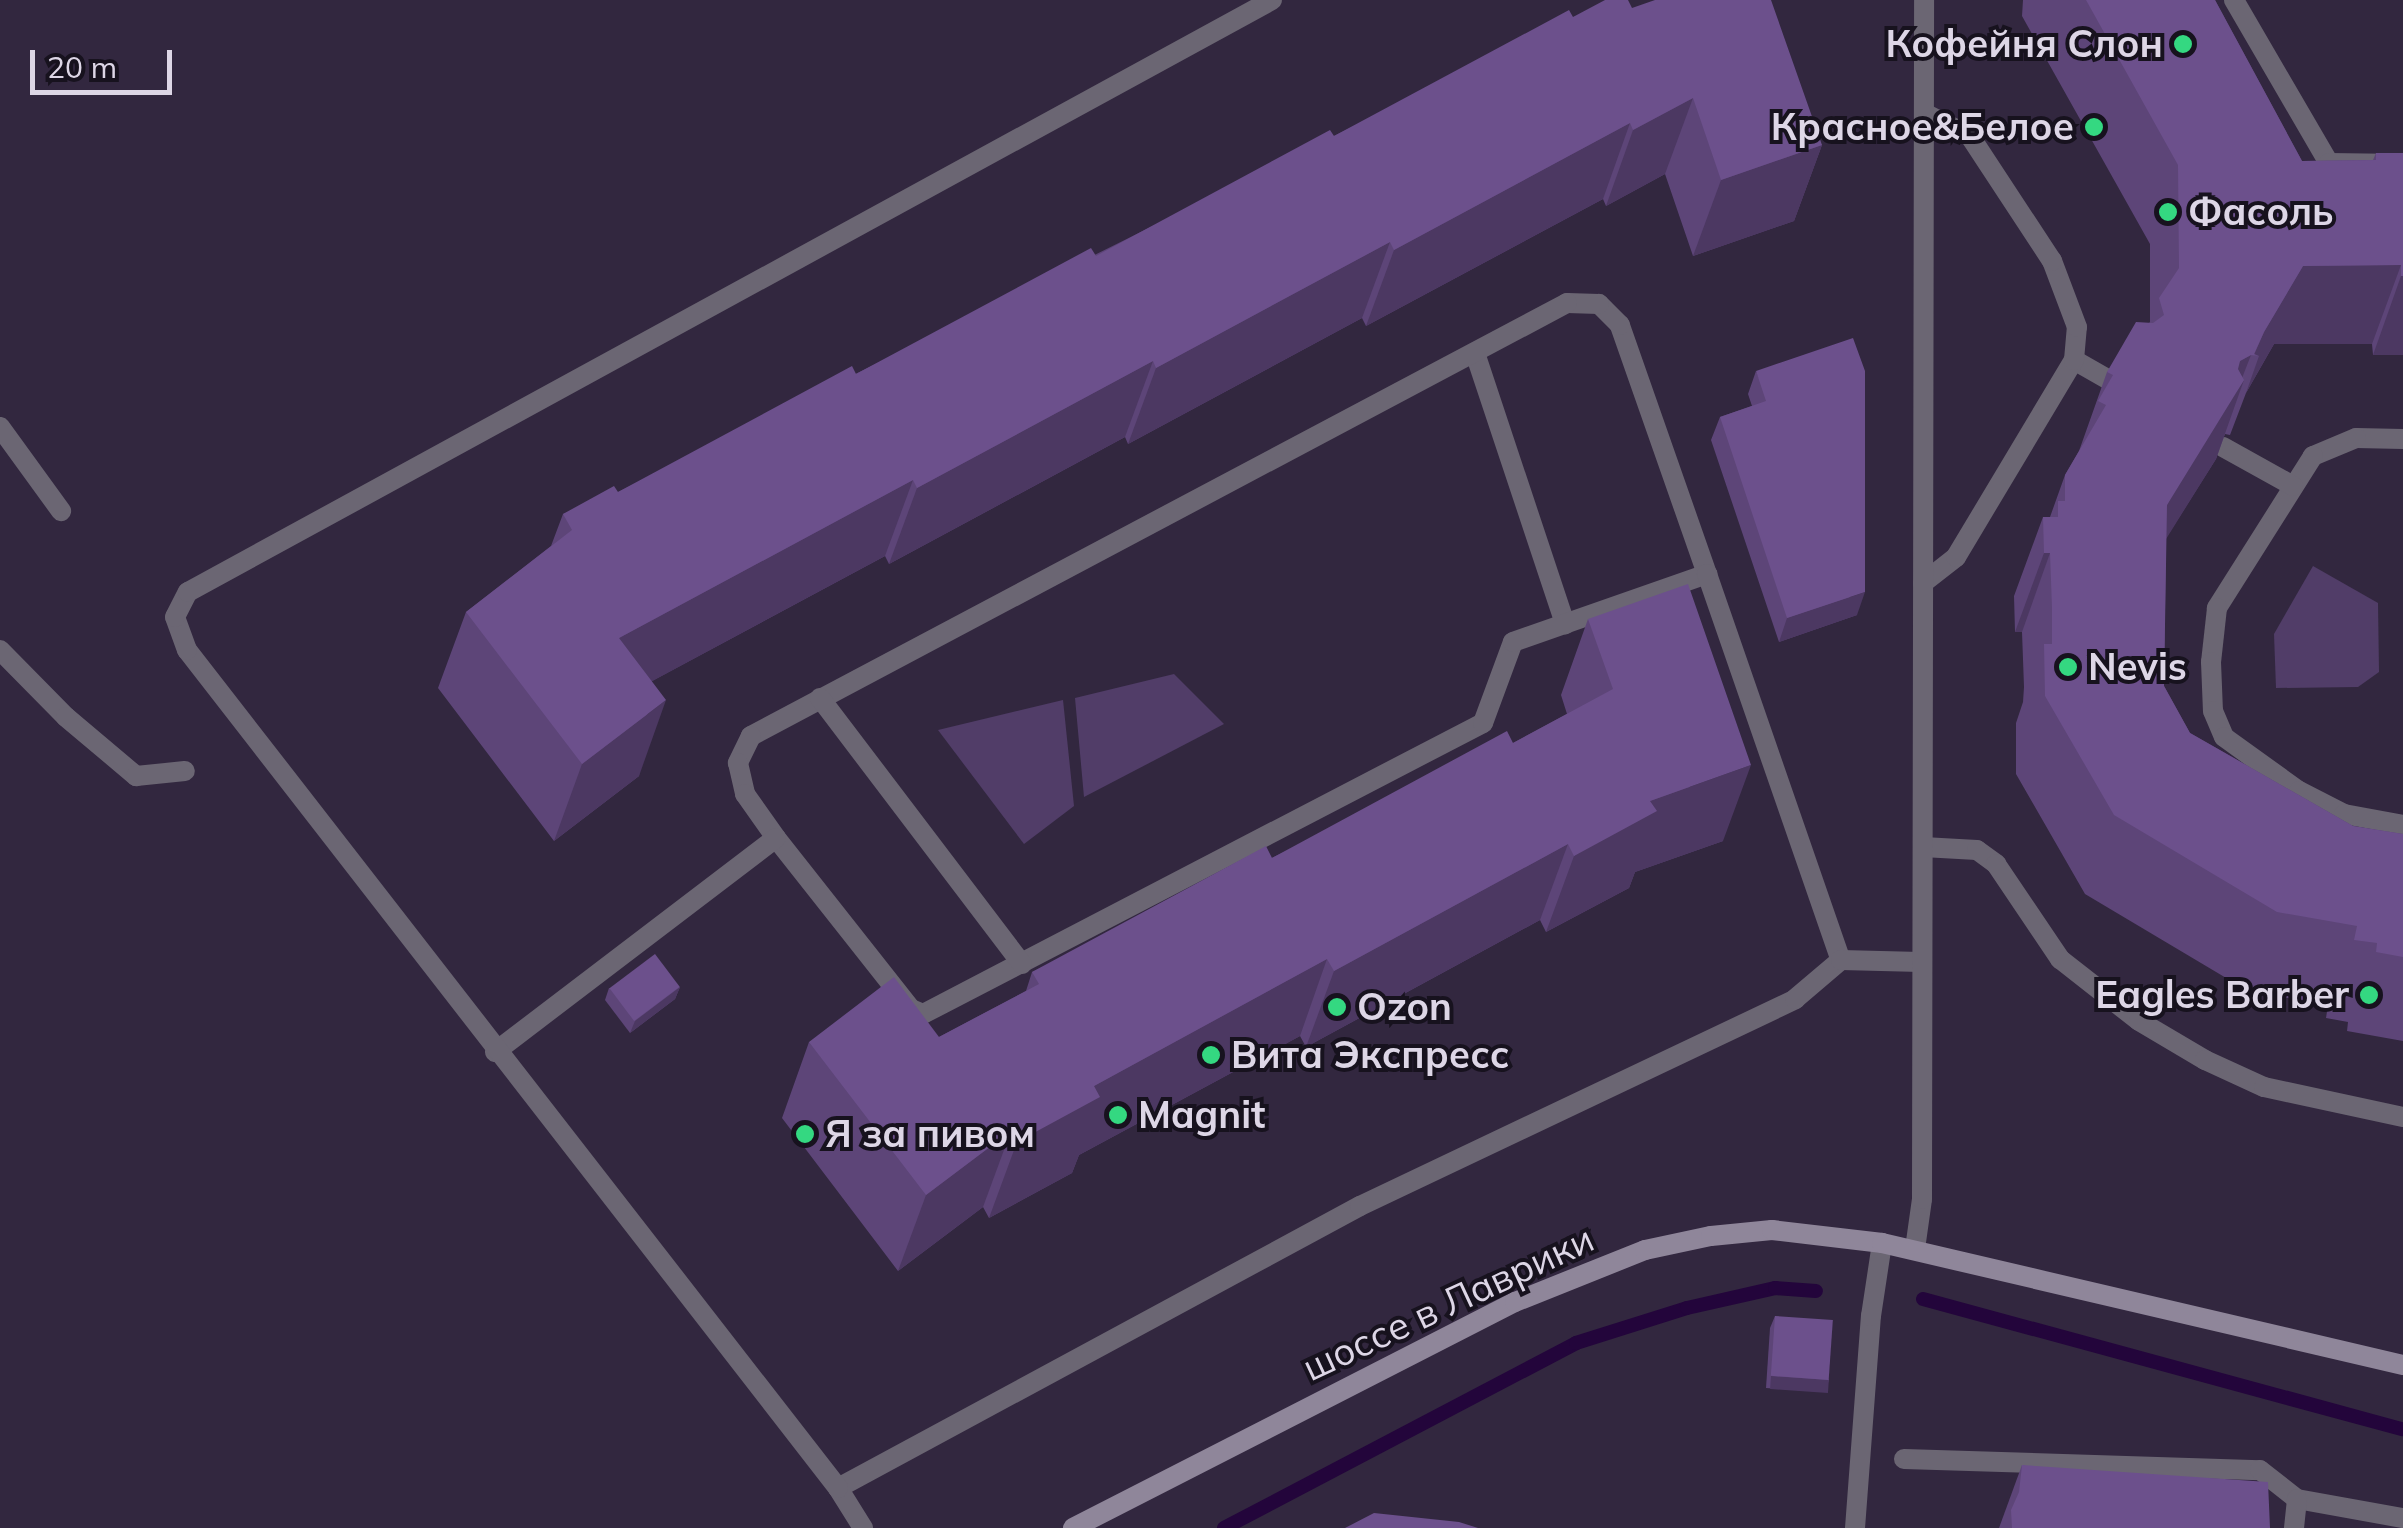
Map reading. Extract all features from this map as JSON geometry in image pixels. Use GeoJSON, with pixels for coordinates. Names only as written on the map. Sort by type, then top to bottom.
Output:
{"type":"FeatureCollection","features":[{"type":"Feature","properties":{"kind":"street"},"geometry":{"type":"LineString","coordinates":[[863,1528],[838,1488],[495,1052],[188,650],[175,616],[188,592],[1272,0]]}},
{"type":"Feature","properties":{"kind":"street"},"geometry":{"type":"LineString","coordinates":[[1914,1249],[1922,1200],[1924,0]]}},
{"type":"Feature","properties":{"kind":"street"},"geometry":{"type":"LineString","coordinates":[[2234,0],[2329,164],[2403,164]]}},
{"type":"Feature","properties":{"kind":"street"},"geometry":{"type":"LineString","coordinates":[[1923,583],[1956,557],[2074,360],[2076,327],[2052,261],[1970,136],[1924,113]]}},
{"type":"Feature","properties":{"kind":"street"},"geometry":{"type":"LineString","coordinates":[[1707,574],[1513,642],[1483,724],[923,1014],[911,1009],[776,838],[745,794],[738,762],[752,736],[820,698],[1568,303],[1599,304],[1620,324],[1707,574],[1841,960]]}},
{"type":"Feature","properties":{"kind":"street"},"geometry":{"type":"LineString","coordinates":[[1475,353],[1565,624]]}},
{"type":"Feature","properties":{"kind":"street"},"geometry":{"type":"LineString","coordinates":[[2074,360],[2123,388]]}},
{"type":"Feature","properties":{"kind":"street"},"geometry":{"type":"LineString","coordinates":[[0,427],[61,511]]}},
{"type":"Feature","properties":{"kind":"street"},"geometry":{"type":"LineString","coordinates":[[2403,438],[2356,438],[2331,445],[2313,456],[2217,608],[2211,662],[2214,710],[2224,738],[2300,791],[2344,814],[2403,825]]}},
{"type":"Feature","properties":{"kind":"street"},"geometry":{"type":"LineString","coordinates":[[2223,447],[2292,486]]}},
{"type":"Feature","properties":{"kind":"street"},"geometry":{"type":"LineString","coordinates":[[0,650],[66,717],[136,776],[185,771]]}},
{"type":"Feature","properties":{"kind":"street"},"geometry":{"type":"LineString","coordinates":[[820,698],[1022,964]]}},
{"type":"Feature","properties":{"kind":"street"},"geometry":{"type":"LineString","coordinates":[[495,1052],[776,838]]}},
{"type":"Feature","properties":{"kind":"street"},"geometry":{"type":"LineString","coordinates":[[1923,847],[1976,850],[1996,864],[2060,959],[2139,1022],[2205,1060],[2264,1087],[2403,1117]]}},
{"type":"Feature","properties":{"kind":"street"},"geometry":{"type":"LineString","coordinates":[[838,1488],[1360,1206],[1795,1000],[1841,960],[1921,962]]}},
{"type":"Feature","properties":{"kind":"street","name":"шоссе в Лаврики"},"geometry":{"type":"LineString","coordinates":[[1073,1528],[1515,1302],[1646,1250],[1711,1236],[1772,1230],[1882,1243],[2403,1365]]}},
{"type":"Feature","properties":{"kind":"street"},"geometry":{"type":"LineString","coordinates":[[1855,1528],[1871,1316],[1882,1243]]}},
{"type":"Feature","properties":{"kind":"street"},"geometry":{"type":"LineString","coordinates":[[1904,1459],[2260,1470],[2297,1500],[2403,1518]]}},
{"type":"Feature","properties":{"kind":"street"},"geometry":{"type":"LineString","coordinates":[[2294,1528],[2297,1500]]}},
{"type":"Feature","properties":{"kind":"shaded area"},"geometry":{"type":"Polygon","coordinates":[[[2313,566],[2378,603],[2379,672],[2358,687],[2276,688],[2274,634],[2313,566]]]}},
{"type":"Feature","properties":{"kind":"shaded area"},"geometry":{"type":"Polygon","coordinates":[[[1174,674],[1224,724],[1084,797],[1075,698],[1174,674]]]}},
{"type":"Feature","properties":{"kind":"shaded area"},"geometry":{"type":"Polygon","coordinates":[[[1063,700],[1074,806],[1024,844],[938,730],[1063,700]]]}},
{"type":"Feature","properties":{"kind":"building"},"geometry":{"type":"Polygon","coordinates":[[[1605,0],[1628,0],[1632,8],[1655,0],[1771,0],[1822,145],[1721,180],[1693,98],[1633,130],[1630,123],[1394,250],[1390,242],[1156,368],[1153,361],[917,488],[913,480],[619,638],[666,700],[582,764],[466,612],[572,530],[563,514],[614,486],[618,492],[852,366],[856,374],[1091,248],[1096,256],[1330,130],[1334,136],[1569,10],[1573,17],[1605,0]]]}},
{"type":"Feature","properties":{"kind":"building"},"geometry":{"type":"Polygon","coordinates":[[[2086,0],[2215,0],[2302,161],[2376,160],[2376,153],[2403,153],[2403,276],[2401,265],[2303,266],[2264,332],[2254,354],[2259,356],[2251,355],[2240,361],[2238,369],[2244,380],[2167,505],[2164,686],[2190,733],[2353,826],[2403,834],[2403,957],[2376,952],[2377,943],[2354,940],[2357,926],[2277,912],[2114,815],[2045,696],[2044,644],[2052,644],[2052,608],[2050,553],[2044,553],[2043,517],[2058,517],[2058,501],[2065,501],[2065,475],[2106,405],[2098,401],[2113,375],[2107,372],[2136,322],[2153,323],[2164,315],[2159,298],[2179,268],[2178,165],[2086,0]]]}},
{"type":"Feature","properties":{"kind":"building"},"geometry":{"type":"Polygon","coordinates":[[[1853,338],[1865,371],[1865,592],[1787,618],[1720,417],[1766,401],[1756,371],[1853,338]]]}},
{"type":"Feature","properties":{"kind":"building"},"geometry":{"type":"Polygon","coordinates":[[[1688,584],[1751,765],[1650,801],[1657,811],[1574,856],[1568,844],[1334,971],[1327,959],[1094,1086],[1100,1097],[1017,1142],[1011,1131],[926,1195],[809,1042],[894,977],[939,1037],[1039,984],[1032,972],[1266,846],[1272,858],[1507,731],[1513,743],[1613,689],[1588,619],[1688,584]]]}},
{"type":"Feature","properties":{"kind":"building"},"geometry":{"type":"Polygon","coordinates":[[[655,954],[680,987],[634,1021],[609,988],[655,954]]]}},
{"type":"Feature","properties":{"kind":"building"},"geometry":{"type":"Polygon","coordinates":[[[1775,1316],[1833,1320],[1829,1380],[1771,1376],[1775,1316]]]}},
{"type":"Feature","properties":{"kind":"building"},"geometry":{"type":"Polygon","coordinates":[[[2022,1465],[2268,1482],[2270,1528],[2012,1528],[2011,1510],[2019,1492],[2022,1465]]]}},
{"type":"Feature","properties":{"kind":"building"},"geometry":{"type":"Polygon","coordinates":[[[1374,1513],[1459,1522],[1478,1528],[1345,1528],[1374,1513]]]}},
{"type":"Feature","properties":{"kind":"waterway"},"geometry":{"type":"LineString","coordinates":[[1224,1528],[1576,1343],[1687,1308],[1775,1288],[1816,1291]]}},
{"type":"Feature","properties":{"kind":"waterway"},"geometry":{"type":"LineString","coordinates":[[1923,1299],[2403,1429]]}},
{"type":"Feature","properties":{"kind":"place","name":"Кофейня Слон"},"geometry":{"type":"Point","coordinates":[2183,44]}},
{"type":"Feature","properties":{"kind":"place","name":"Красное&Белое"},"geometry":{"type":"Point","coordinates":[2094,127]}},
{"type":"Feature","properties":{"kind":"place","name":"Фасоль"},"geometry":{"type":"Point","coordinates":[2168,212]}},
{"type":"Feature","properties":{"kind":"place","name":"Nevis"},"geometry":{"type":"Point","coordinates":[2068,667]}},
{"type":"Feature","properties":{"kind":"place","name":"Eagles Barber"},"geometry":{"type":"Point","coordinates":[2369,995]}},
{"type":"Feature","properties":{"kind":"place","name":"Ozon"},"geometry":{"type":"Point","coordinates":[1337,1007]}},
{"type":"Feature","properties":{"kind":"place","name":"Вита Экспресс"},"geometry":{"type":"Point","coordinates":[1211,1055]}},
{"type":"Feature","properties":{"kind":"place","name":"Magnit"},"geometry":{"type":"Point","coordinates":[1118,1115]}},
{"type":"Feature","properties":{"kind":"place","name":"Я за пивом"},"geometry":{"type":"Point","coordinates":[805,1134]}}]}
